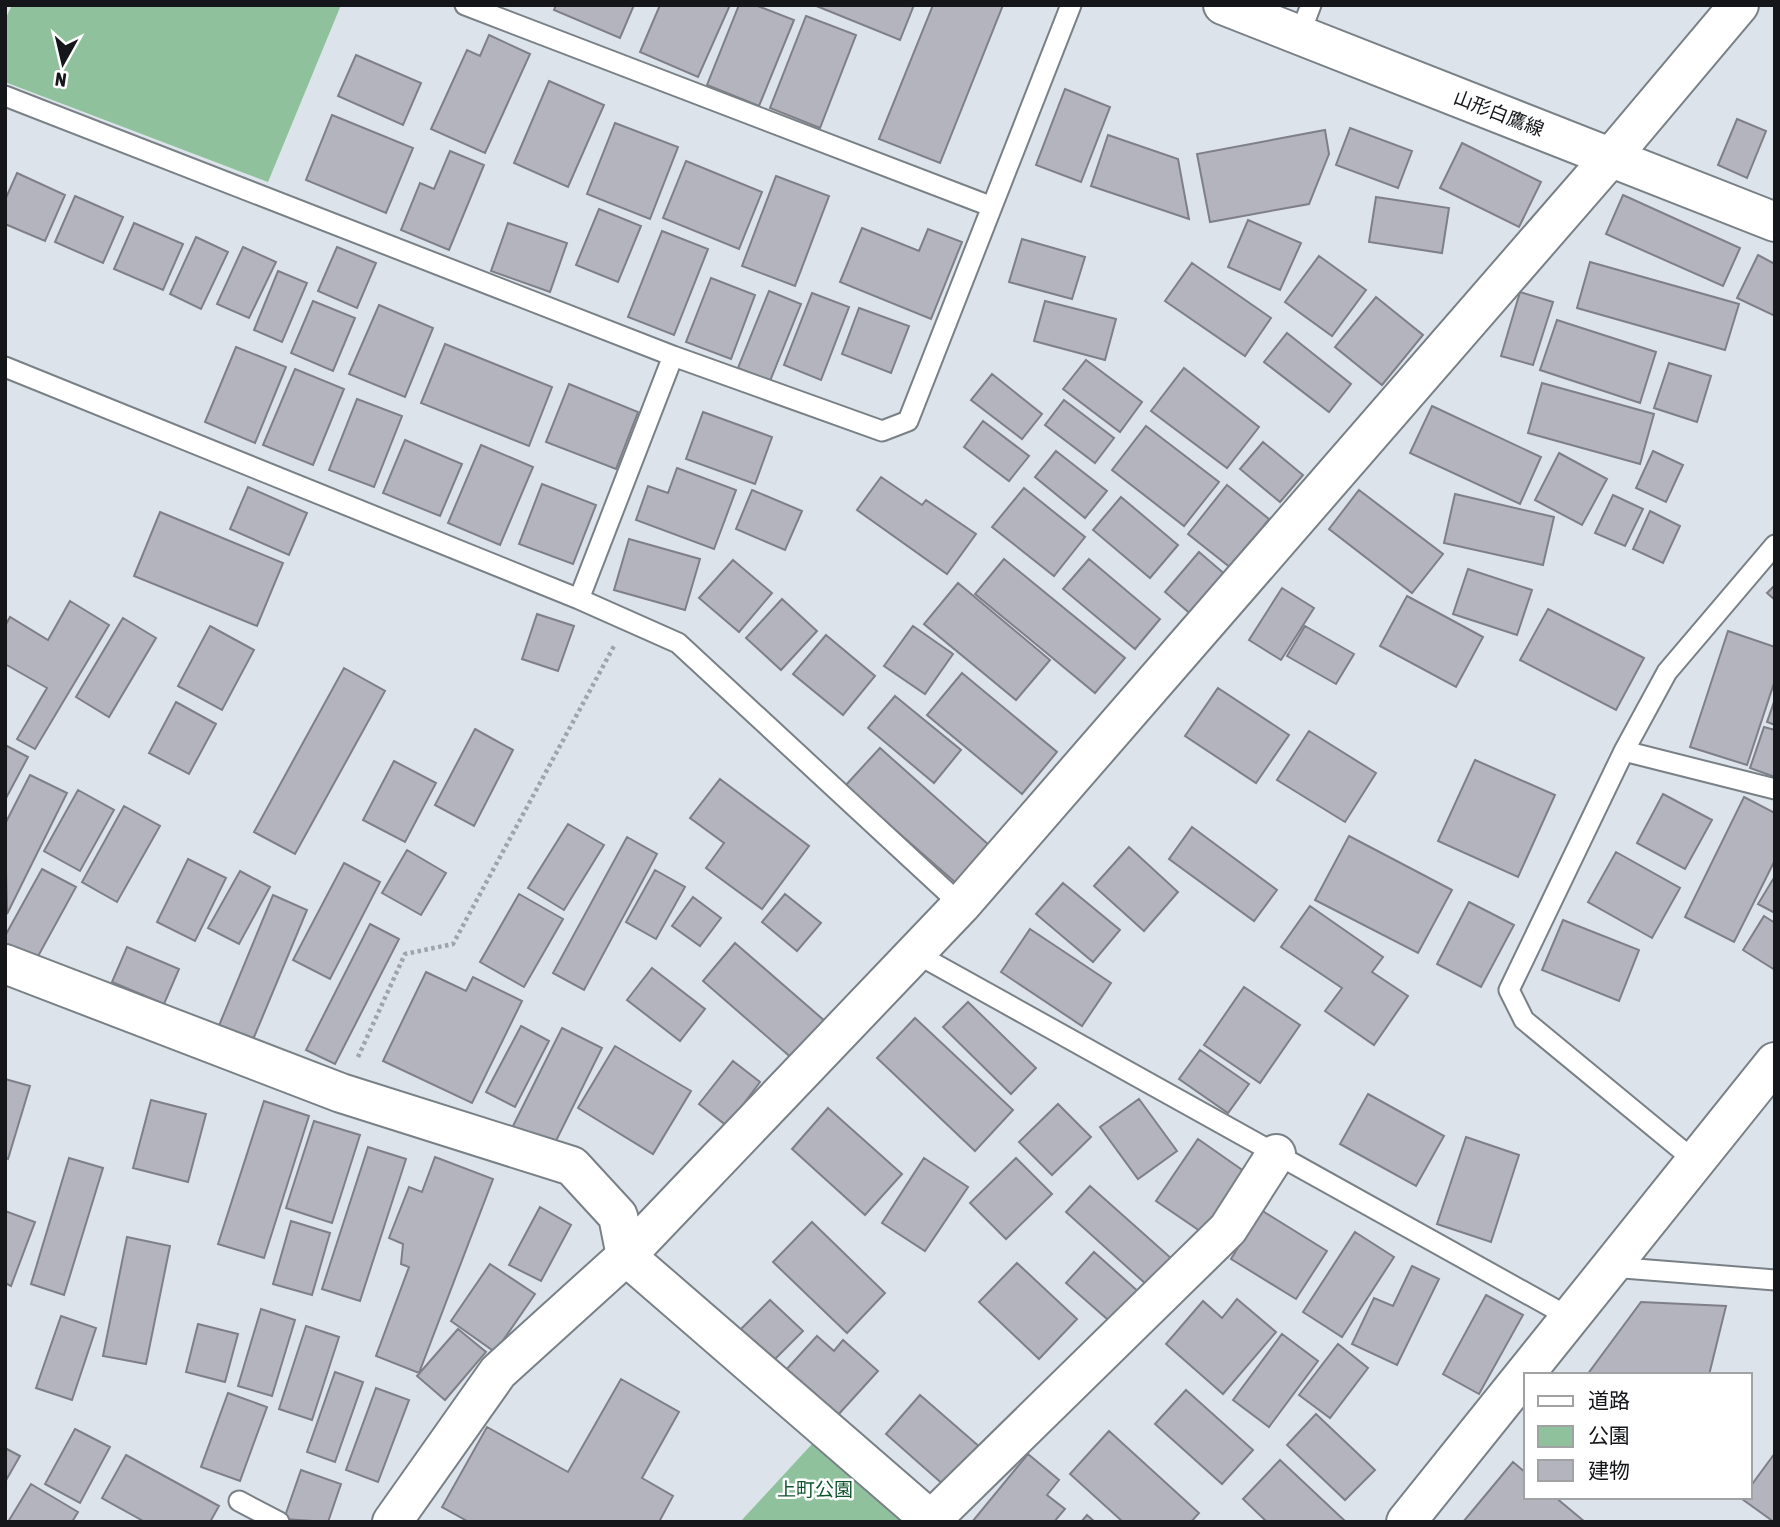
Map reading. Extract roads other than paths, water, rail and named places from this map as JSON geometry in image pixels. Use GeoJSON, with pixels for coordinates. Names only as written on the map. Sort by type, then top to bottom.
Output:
{"type":"FeatureCollection","features":[{"type":"Feature","properties":{"kind":"street","name":"山形白鷹線"},"geometry":{"type":"LineString","coordinates":[[1223,5],[1306,20],[1611,157],[1775,222]]}},
{"type":"Feature","properties":{"kind":"street"},"geometry":{"type":"LineString","coordinates":[[392,1522],[498,1372],[626,1256],[917,954],[1611,157],[1739,5]]}},
{"type":"Feature","properties":{"kind":"street"},"geometry":{"type":"LineString","coordinates":[[5,964],[341,1093],[572,1166],[618,1216],[626,1256],[931,1521],[1228,1229],[1276,1154]]}},
{"type":"Feature","properties":{"kind":"street"},"geometry":{"type":"LineString","coordinates":[[1524,1373],[1775,1062]]}},
{"type":"Feature","properties":{"kind":"street"},"geometry":{"type":"LineString","coordinates":[[1406,1522],[1524,1374]]}},
{"type":"Feature","properties":{"kind":"lane"},"geometry":{"type":"LineString","coordinates":[[465,5],[990,206]]}},
{"type":"Feature","properties":{"kind":"lane"},"geometry":{"type":"LineString","coordinates":[[5,96],[673,356],[881,430],[908,421],[1071,5]]}},
{"type":"Feature","properties":{"kind":"lane"},"geometry":{"type":"LineString","coordinates":[[579,599],[673,356]]}},
{"type":"Feature","properties":{"kind":"lane"},"geometry":{"type":"LineString","coordinates":[[5,367],[579,599],[678,643],[961,905]]}},
{"type":"Feature","properties":{"kind":"lane"},"geometry":{"type":"LineString","coordinates":[[1695,1161],[1524,1020],[1509,990],[1624,751],[1667,672],[1775,545]]}},
{"type":"Feature","properties":{"kind":"lane"},"geometry":{"type":"LineString","coordinates":[[1624,751],[1775,789]]}},
{"type":"Feature","properties":{"kind":"lane"},"geometry":{"type":"LineString","coordinates":[[917,954],[1569,1317]]}},
{"type":"Feature","properties":{"kind":"lane"},"geometry":{"type":"LineString","coordinates":[[1611,1267],[1775,1280]]}},
{"type":"Feature","properties":{"kind":"lane"},"geometry":{"type":"LineString","coordinates":[[239,1501],[279,1522]]}},
{"type":"Feature","properties":{"kind":"park label","name":"上町公園"},"geometry":{"type":"Point","coordinates":[815,1489]}}]}
